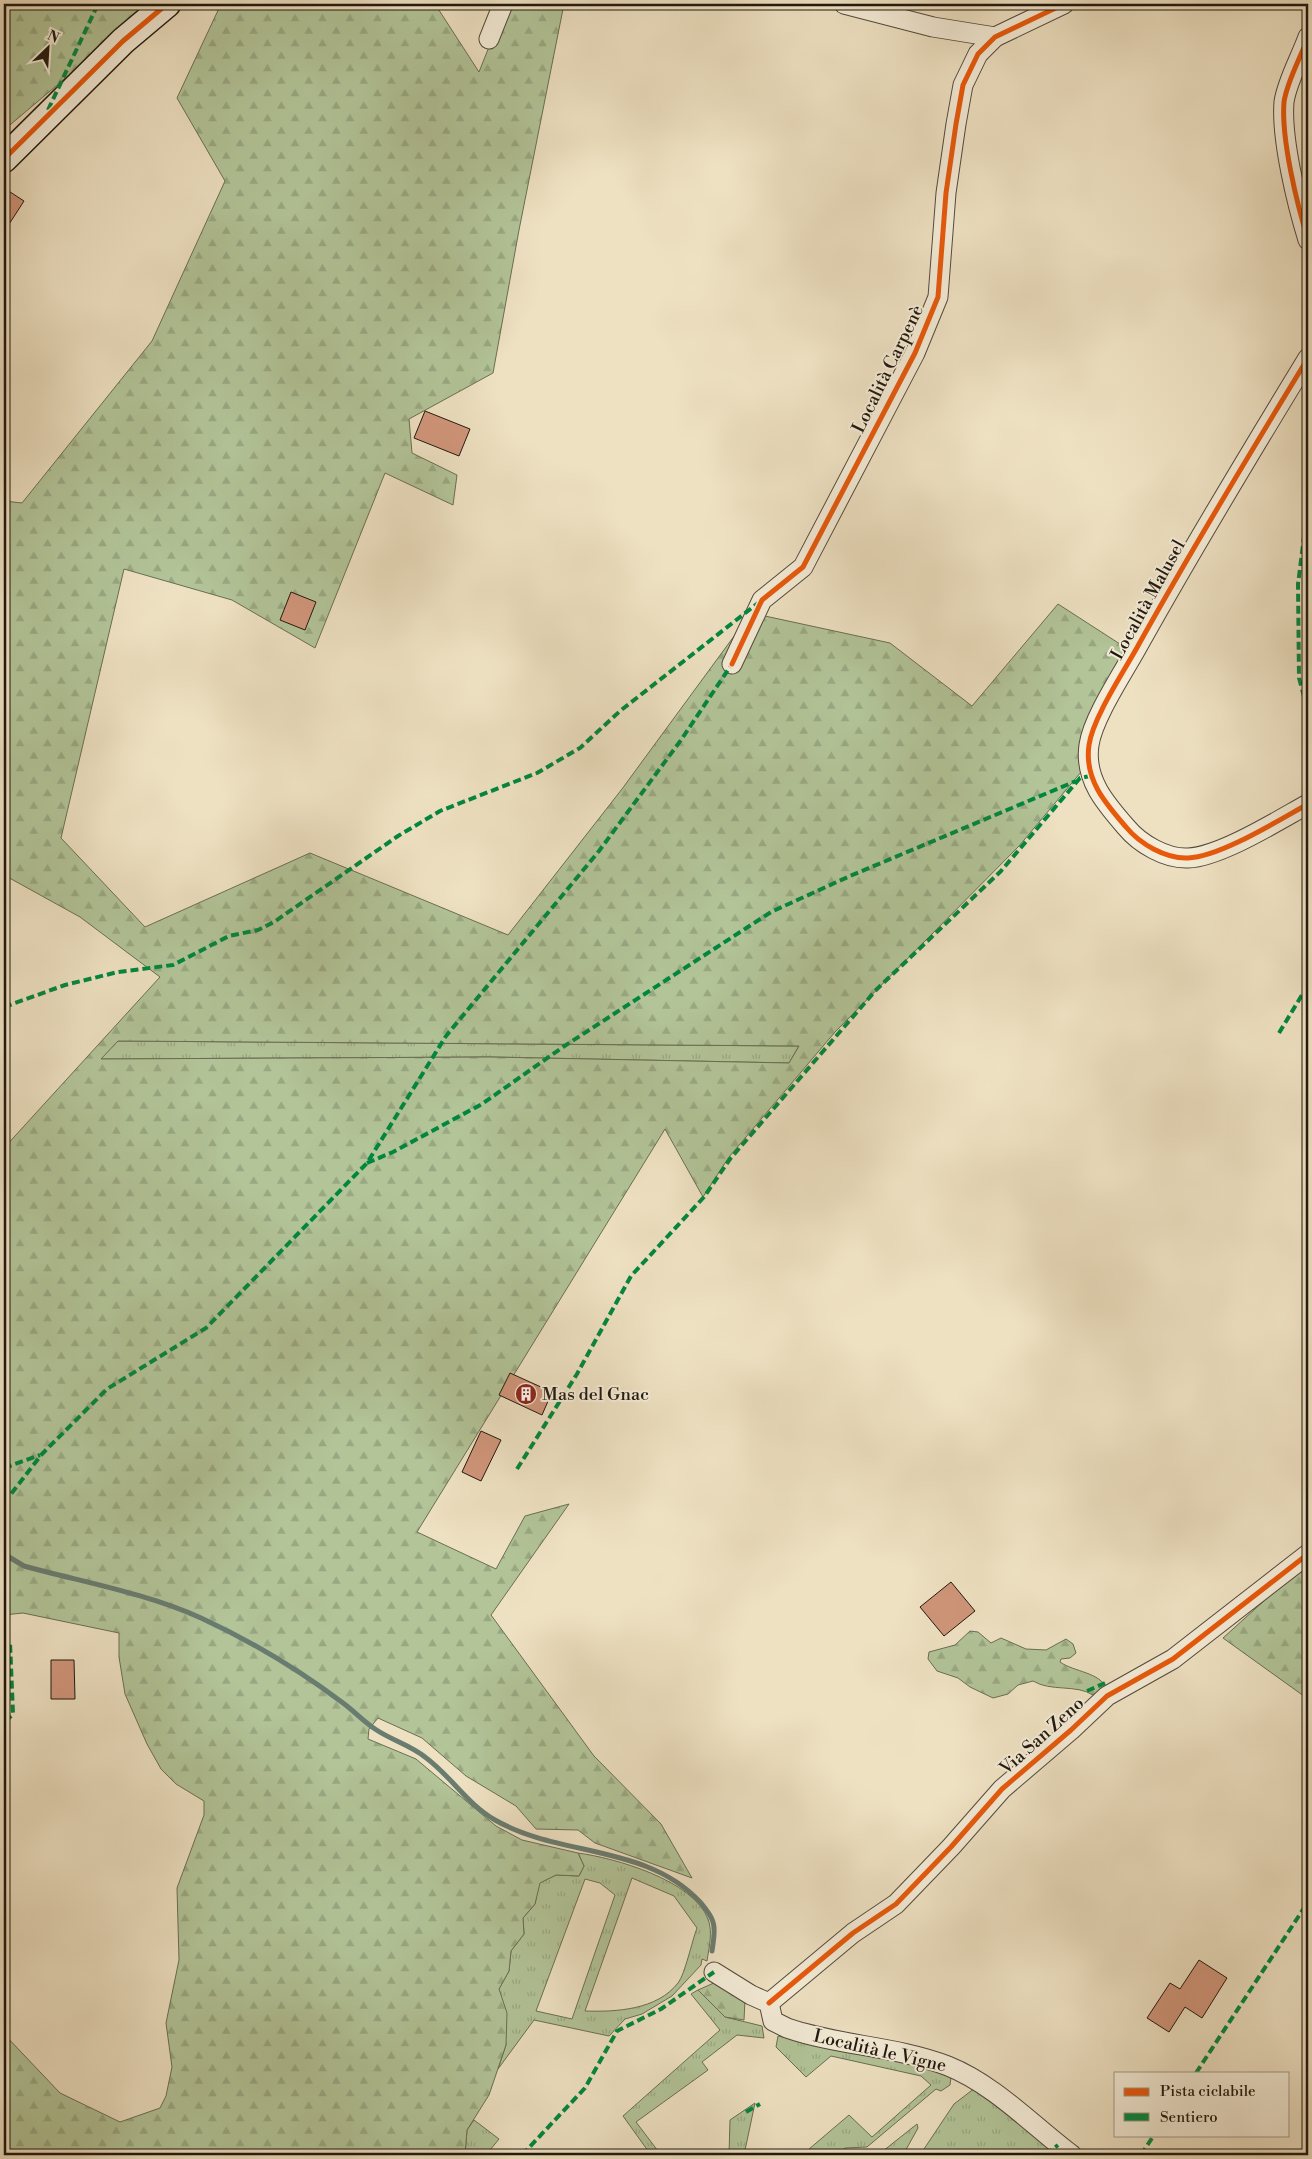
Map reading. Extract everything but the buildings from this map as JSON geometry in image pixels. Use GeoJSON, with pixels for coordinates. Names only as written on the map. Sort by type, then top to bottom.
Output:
{"type":"FeatureCollection","features":[{"type":"Feature","properties":{"kind":"street"},"geometry":{"type":"LineString","coordinates":[[4,159],[123,41],[167,4]]}},
{"type":"Feature","properties":{"kind":"street"},"geometry":{"type":"LineString","coordinates":[[489,39],[503,4]]}},
{"type":"Feature","properties":{"kind":"street"},"geometry":{"type":"LineString","coordinates":[[844,4],[934,27],[994,37],[1064,4]]}},
{"type":"Feature","properties":{"kind":"street","name":"Località Carpenè"},"geometry":{"type":"LineString","coordinates":[[732,664],[762,600],[803,567],[915,353],[938,297],[946,193],[963,85],[978,54],[994,37]]}},
{"type":"Feature","properties":{"kind":"street"},"geometry":{"type":"LineString","coordinates":[[1308,37],[1284,102],[1288,145],[1297,202],[1308,240]]}},
{"type":"Feature","properties":{"kind":"street","name":"Località Malusel"},"geometry":{"type":"LineString","coordinates":[[1308,358],[1195,543],[1102,710],[1089,744],[1090,776],[1096,789],[1131,833],[1156,851],[1188,858],[1223,849],[1308,804]]}},
{"type":"Feature","properties":{"kind":"street","name":"Via San Zeno"},"geometry":{"type":"LineString","coordinates":[[769,2003],[853,1933],[896,1904],[952,1847],[1002,1789],[1071,1730],[1107,1696],[1173,1659],[1308,1554]]}},
{"type":"Feature","properties":{"kind":"street"},"geometry":{"type":"LineString","coordinates":[[714,1972],[751,1995],[769,2003]]}},
{"type":"Feature","properties":{"kind":"street","name":"Località le Vigne"},"geometry":{"type":"LineString","coordinates":[[769,2003],[773,2021],[788,2028],[926,2059],[964,2074],[986,2087],[1072,2155]]}},
{"type":"Feature","properties":{"kind":"green space"},"geometry":{"type":"Polygon","coordinates":[[[4,4],[153,4],[4,130],[4,4]]]}},
{"type":"Feature","properties":{"kind":"green space"},"geometry":{"type":"Polygon","coordinates":[[[221,4],[435,4],[479,72],[506,4],[564,4],[493,373],[409,419],[412,453],[457,475],[453,505],[385,473],[315,648],[232,600],[124,569],[61,838],[145,927],[310,853],[508,935],[622,789],[751,613],[890,643],[972,706],[1058,604],[1137,655],[1113,700],[1092,759],[1019,846],[835,1032],[729,1157],[703,1197],[665,1129],[417,1532],[496,1569],[525,1516],[569,1504],[491,1615],[594,1756],[661,1824],[692,1878],[595,1843],[578,1830],[536,1829],[516,1806],[466,1776],[422,1738],[378,1718],[369,1729],[368,1739],[416,1759],[496,1826],[522,1840],[578,1853],[584,1866],[579,1876],[556,1875],[540,1883],[535,1904],[523,1918],[524,1934],[511,1951],[509,1971],[499,1989],[507,2013],[506,2045],[489,2095],[467,2130],[465,2155],[4,2155],[4,2034],[60,2093],[120,2122],[160,2108],[166,2096],[172,2067],[166,2023],[179,1960],[177,1888],[204,1815],[204,1801],[176,1784],[161,1769],[147,1744],[125,1694],[119,1657],[119,1633],[23,1613],[4,1615],[4,1148],[160,977],[80,917],[4,875],[4,501],[22,503],[152,341],[225,181],[177,98],[221,4]],[[118,1041],[101,1059],[491,1057],[789,1063],[799,1046],[118,1041]]]}},
{"type":"Feature","properties":{"kind":"green space"},"geometry":{"type":"Polygon","coordinates":[[[118,1041],[799,1046],[789,1063],[491,1057],[100,1059],[118,1041]]]}},
{"type":"Feature","properties":{"kind":"green space"},"geometry":{"type":"Polygon","coordinates":[[[1308,1561],[1308,1699],[1223,1638],[1308,1561]]]}},
{"type":"Feature","properties":{"kind":"green space"},"geometry":{"type":"Polygon","coordinates":[[[970,1631],[978,1632],[991,1643],[1001,1638],[1026,1649],[1046,1650],[1066,1639],[1073,1644],[1076,1653],[1070,1658],[1061,1659],[1060,1662],[1099,1679],[1107,1689],[1093,1695],[1079,1690],[1048,1686],[1033,1681],[1018,1685],[1008,1694],[993,1698],[970,1687],[958,1678],[937,1671],[928,1659],[929,1652],[955,1645],[970,1631]]]}},
{"type":"Feature","properties":{"kind":"green space"},"geometry":{"type":"Polygon","coordinates":[[[578,1853],[612,1860],[651,1873],[687,1893],[700,1905],[708,1919],[710,1945],[707,1961],[702,1959],[701,1965],[672,1996],[642,2014],[625,2019],[609,2036],[534,2020],[498,2069],[506,2045],[499,1989],[509,1971],[511,1951],[524,1934],[523,1918],[535,1904],[539,1883],[556,1875],[579,1876],[584,1866],[578,1853]],[[632,1878],[585,2011],[623,2010],[648,2004],[669,1992],[681,1979],[697,1928],[674,1896],[632,1878]],[[585,1879],[536,2011],[572,2019],[615,1895],[600,1883],[585,1879]]]}},
{"type":"Feature","properties":{"kind":"green space"},"geometry":{"type":"Polygon","coordinates":[[[716,1982],[745,2000],[744,2020],[725,2017],[698,1990],[716,1982]]]}},
{"type":"Feature","properties":{"kind":"green space"},"geometry":{"type":"Polygon","coordinates":[[[698,1990],[725,2017],[762,2026],[764,2038],[737,2035],[702,2062],[708,2070],[636,2122],[661,2155],[651,2155],[623,2116],[720,2030],[691,1994],[698,1990]]]}},
{"type":"Feature","properties":{"kind":"green space"},"geometry":{"type":"Polygon","coordinates":[[[778,2036],[906,2061],[951,2077],[950,2085],[941,2091],[936,2089],[867,2147],[845,2148],[838,2155],[802,2155],[849,2115],[872,2137],[931,2085],[921,2076],[831,2056],[806,2077],[776,2047],[778,2036]]]}},
{"type":"Feature","properties":{"kind":"green space"},"geometry":{"type":"Polygon","coordinates":[[[975,2088],[1061,2155],[920,2155],[954,2104],[975,2088]]]}},
{"type":"Feature","properties":{"kind":"green space"},"geometry":{"type":"Polygon","coordinates":[[[755,2103],[744,2155],[729,2155],[730,2120],[755,2103]]]}},
{"type":"Feature","properties":{"kind":"green space"},"geometry":{"type":"Polygon","coordinates":[[[474,2120],[499,2139],[486,2155],[465,2155],[467,2130],[474,2120]]]}},
{"type":"Feature","properties":{"kind":"green space"},"geometry":{"type":"Polygon","coordinates":[[[917,2124],[918,2128],[903,2155],[878,2155],[917,2124]]]}},
{"type":"Feature","properties":{"kind":"waterway"},"geometry":{"type":"LineString","coordinates":[[4,1554],[24,1566],[136,1595],[180,1609],[220,1627],[292,1668],[347,1706],[366,1723],[425,1757],[467,1798],[495,1820],[520,1832],[629,1860],[655,1870],[679,1883],[700,1902],[711,1917],[714,1929],[712,1951]]}},
{"type":"Feature","properties":{"kind":"marked path"},"geometry":{"type":"LineString","coordinates":[[48,110],[98,4]]}},
{"type":"Feature","properties":{"kind":"marked path"},"geometry":{"type":"LineString","coordinates":[[1308,523],[1305,529],[1298,584],[1299,678],[1308,711]]}},
{"type":"Feature","properties":{"kind":"marked path"},"geometry":{"type":"LineString","coordinates":[[4,1007],[65,985],[118,972],[173,965],[229,936],[258,930],[274,922],[398,836],[440,811],[537,773],[580,748],[620,711],[758,603]]}},
{"type":"Feature","properties":{"kind":"marked path"},"geometry":{"type":"LineString","coordinates":[[4,1503],[42,1454],[107,1389],[206,1328],[367,1163],[446,1036],[599,851],[681,740],[732,664]]}},
{"type":"Feature","properties":{"kind":"marked path"},"geometry":{"type":"LineString","coordinates":[[517,1469],[577,1374],[631,1276],[704,1197],[730,1159],[876,990],[1001,871],[1080,778],[1090,776]]}},
{"type":"Feature","properties":{"kind":"marked path"},"geometry":{"type":"LineString","coordinates":[[367,1163],[393,1152],[482,1104],[563,1047],[771,912],[850,876],[1076,781]]}},
{"type":"Feature","properties":{"kind":"marked path"},"geometry":{"type":"LineString","coordinates":[[1279,1033],[1308,985]]}},
{"type":"Feature","properties":{"kind":"marked path"},"geometry":{"type":"LineString","coordinates":[[4,1468],[40,1455]]}},
{"type":"Feature","properties":{"kind":"marked path"},"geometry":{"type":"LineString","coordinates":[[4,1718],[9,1718],[13,1714],[10,1642]]}},
{"type":"Feature","properties":{"kind":"marked path"},"geometry":{"type":"LineString","coordinates":[[1087,1691],[1105,1683]]}},
{"type":"Feature","properties":{"kind":"marked path"},"geometry":{"type":"LineString","coordinates":[[1197,2072],[1308,1902]]}},
{"type":"Feature","properties":{"kind":"marked path"},"geometry":{"type":"LineString","coordinates":[[522,2155],[585,2088],[617,2031],[661,2009],[714,1972]]}},
{"type":"Feature","properties":{"kind":"marked path"},"geometry":{"type":"LineString","coordinates":[[746,2112],[760,2104]]}},
{"type":"Feature","properties":{"kind":"marked path"},"geometry":{"type":"LineString","coordinates":[[1141,2155],[1153,2136]]}},
{"type":"Feature","properties":{"kind":"marked path"},"geometry":{"type":"LineString","coordinates":[[1046,2155],[1058,2145]]}},
{"type":"Feature","properties":{"kind":"cycle path"},"geometry":{"type":"LineString","coordinates":[[4,159],[123,41],[167,4]]}},
{"type":"Feature","properties":{"kind":"cycle path"},"geometry":{"type":"LineString","coordinates":[[732,664],[762,600],[803,567],[915,353],[938,297],[946,193],[956,124],[963,85],[978,54],[995,37],[1064,4]]}},
{"type":"Feature","properties":{"kind":"cycle path"},"geometry":{"type":"LineString","coordinates":[[1308,37],[1288,86],[1284,102],[1287,152],[1308,240]]}},
{"type":"Feature","properties":{"kind":"cycle path"},"geometry":{"type":"LineString","coordinates":[[1308,358],[1201,536],[1110,694],[1092,734],[1088,757],[1093,780],[1118,818],[1146,845],[1162,853],[1180,858],[1201,856],[1232,845],[1308,804]]}},
{"type":"Feature","properties":{"kind":"cycle path"},"geometry":{"type":"LineString","coordinates":[[769,2003],[853,1933],[896,1904],[951,1847],[1002,1789],[1071,1730],[1107,1696],[1173,1659],[1308,1554]]}},
{"type":"Feature","properties":{"kind":"place","name":"Mas del Gnac"},"geometry":{"type":"Point","coordinates":[526,1394]}}]}
